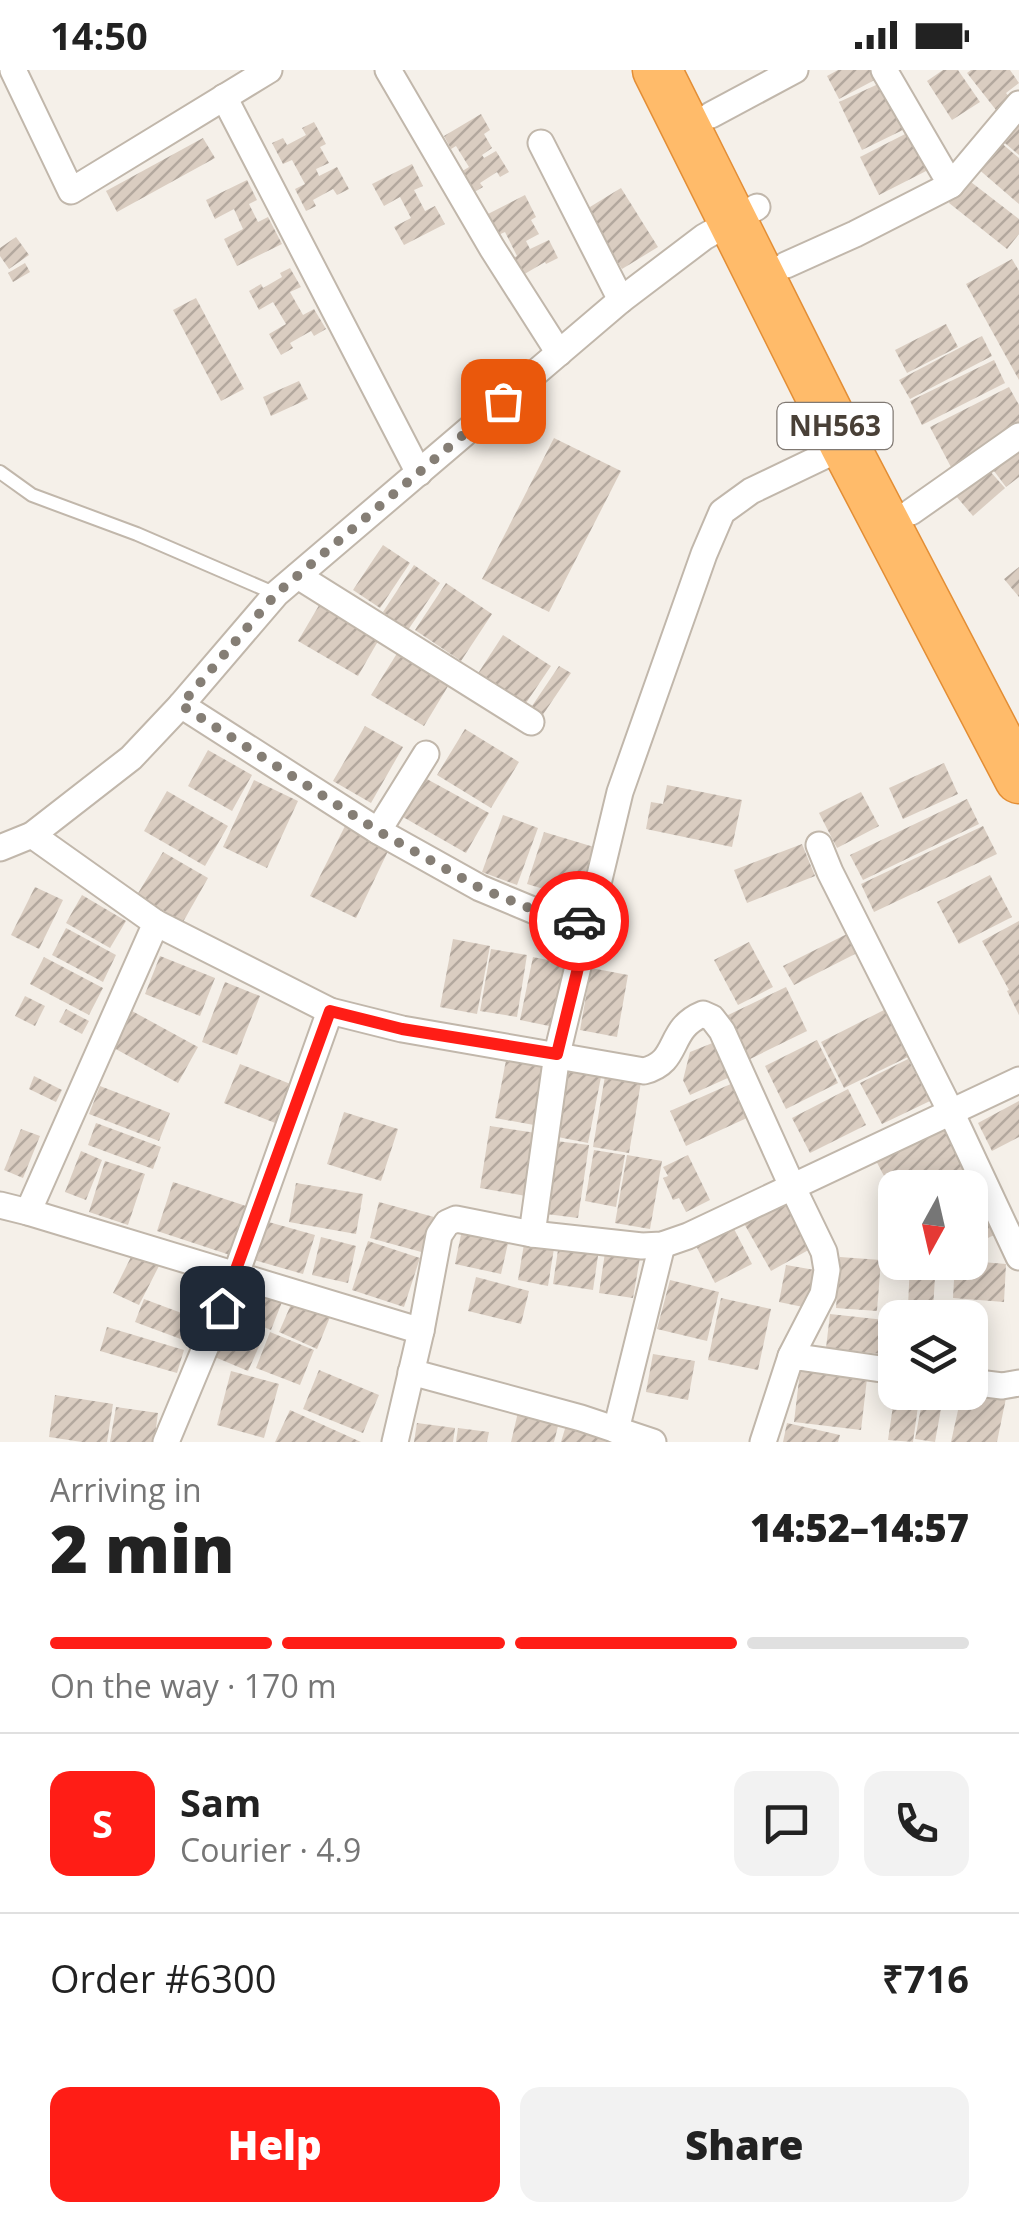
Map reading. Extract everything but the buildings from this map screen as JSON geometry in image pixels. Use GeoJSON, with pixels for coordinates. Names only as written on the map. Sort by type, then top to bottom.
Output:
{"type":"FeatureCollection","features":[{"type":"Feature","properties":{"kind":"highway","name":"NH563"},"geometry":{"type":"LineString","coordinates":[[657,70],[745,214],[786,265],[1019,724]]}},
{"type":"Feature","properties":{"kind":"highway","name":"NH563"},"geometry":{"type":"LineString","coordinates":[[689,70],[711,114],[745,214],[845,446],[1019,780]]}},
{"type":"Feature","properties":{"kind":"street"},"geometry":{"type":"LineString","coordinates":[[14,70],[72,191],[267,70]]}},
{"type":"Feature","properties":{"kind":"street"},"geometry":{"type":"LineString","coordinates":[[388,70],[492,248],[559,353]]}},
{"type":"Feature","properties":{"kind":"street"},"geometry":{"type":"LineString","coordinates":[[711,114],[795,70]]}},
{"type":"Feature","properties":{"kind":"street"},"geometry":{"type":"LineString","coordinates":[[884,70],[952,186]]}},
{"type":"Feature","properties":{"kind":"street"},"geometry":{"type":"LineString","coordinates":[[224,97],[419,473]]}},
{"type":"Feature","properties":{"kind":"street"},"geometry":{"type":"LineString","coordinates":[[786,265],[952,186],[1019,104]]}},
{"type":"Feature","properties":{"kind":"street"},"geometry":{"type":"LineString","coordinates":[[541,143],[621,300]]}},
{"type":"Feature","properties":{"kind":"street"},"geometry":{"type":"LineString","coordinates":[[0,848],[32,834],[131,758],[276,594],[621,300],[704,236],[745,214]]}},
{"type":"Feature","properties":{"kind":"street"},"geometry":{"type":"LineString","coordinates":[[911,512],[1019,436]]}},
{"type":"Feature","properties":{"kind":"street"},"geometry":{"type":"LineString","coordinates":[[532,1234],[557,1054],[620,792],[704,554],[722,512],[751,492],[845,446]]}},
{"type":"Feature","properties":{"kind":"street"},"geometry":{"type":"LineString","coordinates":[[298,576],[531,722]]}},
{"type":"Feature","properties":{"kind":"street"},"geometry":{"type":"LineString","coordinates":[[181,705],[378,831],[480,888],[534,910],[589,923]]}},
{"type":"Feature","properties":{"kind":"street"},"geometry":{"type":"LineString","coordinates":[[378,831],[426,754]]}},
{"type":"Feature","properties":{"kind":"street"},"geometry":{"type":"LineString","coordinates":[[32,834],[156,924],[330,1011],[402,1029],[644,1071],[658,1068],[676,1036],[692,1019],[704,1014],[712,1018],[722,1030],[824,1252],[827,1270],[823,1294],[791,1356],[763,1442]]}},
{"type":"Feature","properties":{"kind":"street"},"geometry":{"type":"LineString","coordinates":[[819,845],[1019,1258]]}},
{"type":"Feature","properties":{"kind":"street"},"geometry":{"type":"LineString","coordinates":[[28,1212],[156,924]]}},
{"type":"Feature","properties":{"kind":"street"},"geometry":{"type":"LineString","coordinates":[[166,1442],[236,1274],[330,1011]]}},
{"type":"Feature","properties":{"kind":"street"},"geometry":{"type":"LineString","coordinates":[[395,1442],[439,1235],[448,1223],[456,1219],[532,1234],[662,1245],[1019,1080]]}},
{"type":"Feature","properties":{"kind":"street"},"geometry":{"type":"LineString","coordinates":[[0,1205],[421,1331]]}},
{"type":"Feature","properties":{"kind":"street"},"geometry":{"type":"LineString","coordinates":[[616,1430],[662,1245]]}},
{"type":"Feature","properties":{"kind":"street"},"geometry":{"type":"LineString","coordinates":[[791,1356],[878,1369]]}},
{"type":"Feature","properties":{"kind":"street"},"geometry":{"type":"LineString","coordinates":[[411,1372],[581,1418],[653,1442]]}},
{"type":"Feature","properties":{"kind":"street"},"geometry":{"type":"LineString","coordinates":[[988,1384],[1019,1383]]}},
{"type":"Feature","properties":{"kind":"lane"},"geometry":{"type":"LineString","coordinates":[[0,472],[32,494],[276,594]]}},
{"type":"Feature","properties":{"kind":"way so far"},"geometry":{"type":"LineString","coordinates":[[503,401],[276,594],[181,705],[378,831],[480,888],[534,910],[579,921]]}},
{"type":"Feature","properties":{"kind":"route"},"geometry":{"type":"LineString","coordinates":[[222,1308],[330,1011],[402,1029],[557,1054],[589,923],[579,921]]}}]}
